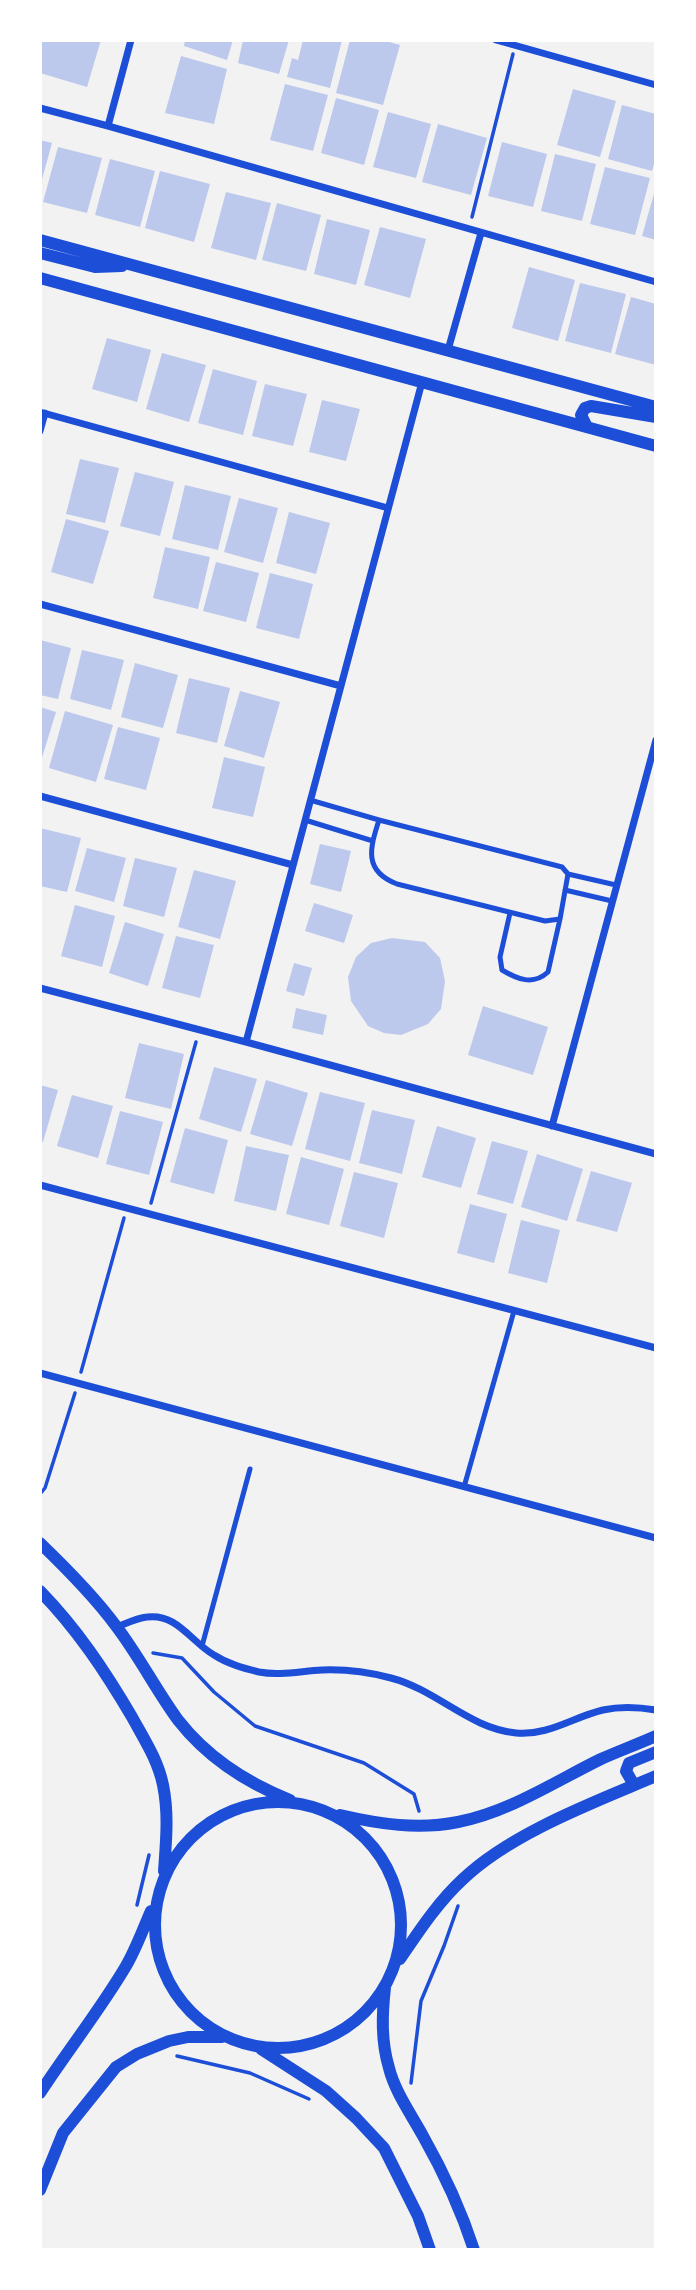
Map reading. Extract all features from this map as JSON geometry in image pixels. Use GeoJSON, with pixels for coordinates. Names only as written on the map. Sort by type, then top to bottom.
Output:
{"type":"FeatureCollection","features":[{"type":"Feature","properties":{"kind":"street"},"geometry":{"type":"LineString","coordinates":[[108,125],[131,40]]}},
{"type":"Feature","properties":{"kind":"street"},"geometry":{"type":"LineString","coordinates":[[496,40],[656,85]]}},
{"type":"Feature","properties":{"kind":"street"},"geometry":{"type":"LineString","coordinates":[[40,108],[108,125],[656,282]]}},
{"type":"Feature","properties":{"kind":"street"},"geometry":{"type":"LineString","coordinates":[[448,351],[481,233]]}},
{"type":"Feature","properties":{"kind":"street"},"geometry":{"type":"LineString","coordinates":[[40,240],[656,407]]}},
{"type":"Feature","properties":{"kind":"street"},"geometry":{"type":"LineString","coordinates":[[40,253],[95,267],[136,266]]}},
{"type":"Feature","properties":{"kind":"street"},"geometry":{"type":"LineString","coordinates":[[40,278],[656,446]]}},
{"type":"Feature","properties":{"kind":"street"},"geometry":{"type":"LineString","coordinates":[[246,1042],[422,382]]}},
{"type":"Feature","properties":{"kind":"street"},"geometry":{"type":"LineString","coordinates":[[587,427],[581,415],[585,408],[591,406],[656,417]]}},
{"type":"Feature","properties":{"kind":"street"},"geometry":{"type":"LineString","coordinates":[[40,431],[43,412],[388,508]]}},
{"type":"Feature","properties":{"kind":"street"},"geometry":{"type":"LineString","coordinates":[[40,604],[341,687]]}},
{"type":"Feature","properties":{"kind":"street"},"geometry":{"type":"LineString","coordinates":[[552,1126],[656,740]]}},
{"type":"Feature","properties":{"kind":"street"},"geometry":{"type":"LineString","coordinates":[[40,796],[293,865]]}},
{"type":"Feature","properties":{"kind":"street"},"geometry":{"type":"LineString","coordinates":[[40,988],[656,1154]]}},
{"type":"Feature","properties":{"kind":"street"},"geometry":{"type":"LineString","coordinates":[[40,1185],[656,1348]]}},
{"type":"Feature","properties":{"kind":"street"},"geometry":{"type":"LineString","coordinates":[[40,1373],[656,1538]]}},
{"type":"Feature","properties":{"kind":"street"},"geometry":{"type":"LineString","coordinates":[[40,1543],[117,1627],[179,1721],[205,1749],[246,1779],[304,1805],[391,1825],[424,1826],[457,1822],[490,1814],[602,1758],[656,1736]]}},
{"type":"Feature","properties":{"kind":"street"},"geometry":{"type":"LineString","coordinates":[[40,1591],[60,1611],[95,1656],[152,1751],[166,1802],[163,1879]]}},
{"type":"Feature","properties":{"kind":"street"},"geometry":{"type":"LineString","coordinates":[[117,1627],[147,1617],[163,1618],[176,1623],[202,1646],[229,1663],[262,1672],[280,1674],[347,1670],[395,1679],[434,1695],[477,1722],[517,1733],[545,1732],[602,1710],[638,1707],[656,1710]]}},
{"type":"Feature","properties":{"kind":"street"},"geometry":{"type":"LineString","coordinates":[[634,1785],[626,1771],[629,1763],[656,1752]]}},
{"type":"Feature","properties":{"kind":"street"},"geometry":{"type":"LineString","coordinates":[[395,1965],[446,1897],[481,1863],[504,1847],[656,1776]]}},
{"type":"Feature","properties":{"kind":"street"},"geometry":{"type":"LineString","coordinates":[[40,2093],[128,1963],[163,1879],[186,1843],[202,1828],[240,1808],[282,1802],[304,1805]]}},
{"type":"Feature","properties":{"kind":"street"},"geometry":{"type":"LineString","coordinates":[[325,1811],[363,1836],[379,1854],[398,1896],[400,1942],[395,1965],[386,1986],[382,2014],[383,2042],[389,2071],[458,2202],[474,2250]]}},
{"type":"Feature","properties":{"kind":"street"},"geometry":{"type":"LineString","coordinates":[[157,1898],[154,1922],[156,1946],[168,1980],[188,2010],[206,2026],[227,2038],[258,2047],[308,2045],[331,2036],[362,2015],[386,1986]]}},
{"type":"Feature","properties":{"kind":"street"},"geometry":{"type":"LineString","coordinates":[[40,2190],[62,2133],[116,2067],[143,2051],[169,2041],[198,2037],[227,2038]]}},
{"type":"Feature","properties":{"kind":"street"},"geometry":{"type":"LineString","coordinates":[[258,2047],[326,2091],[384,2148],[418,2216],[430,2250]]}},
{"type":"Feature","properties":{"kind":"lane"},"geometry":{"type":"LineString","coordinates":[[310,800],[562,867],[568,874],[616,885]]}},
{"type":"Feature","properties":{"kind":"lane"},"geometry":{"type":"LineString","coordinates":[[305,820],[373,841]]}},
{"type":"Feature","properties":{"kind":"lane"},"geometry":{"type":"LineString","coordinates":[[379,820],[371,857],[383,878],[510,913],[545,920],[560,919]]}},
{"type":"Feature","properties":{"kind":"lane"},"geometry":{"type":"LineString","coordinates":[[510,913],[500,957],[502,970],[519,980],[542,978],[548,972],[568,874]]}},
{"type":"Feature","properties":{"kind":"lane"},"geometry":{"type":"LineString","coordinates":[[565,890],[612,901]]}},
{"type":"Feature","properties":{"kind":"lane"},"geometry":{"type":"LineString","coordinates":[[464,1487],[514,1311]]}},
{"type":"Feature","properties":{"kind":"lane"},"geometry":{"type":"LineString","coordinates":[[202,1646],[250,1469]]}},
{"type":"Feature","properties":{"kind":"path"},"geometry":{"type":"LineString","coordinates":[[468,230],[515,46]]}},
{"type":"Feature","properties":{"kind":"path"},"geometry":{"type":"LineString","coordinates":[[148,1215],[200,1030]]}},
{"type":"Feature","properties":{"kind":"path"},"geometry":{"type":"LineString","coordinates":[[40,1494],[46,1488],[127,1209]]}},
{"type":"Feature","properties":{"kind":"path"},"geometry":{"type":"LineString","coordinates":[[132,1650],[182,1658],[214,1692],[255,1726],[364,1763],[374,1769],[414,1794],[424,1826]]}},
{"type":"Feature","properties":{"kind":"path"},"geometry":{"type":"LineString","coordinates":[[135,1913],[150,1850]]}},
{"type":"Feature","properties":{"kind":"path"},"geometry":{"type":"LineString","coordinates":[[407,2109],[421,2001],[460,1898]]}},
{"type":"Feature","properties":{"kind":"path"},"geometry":{"type":"LineString","coordinates":[[172,2055],[250,2073],[320,2105]]}},
{"type":"Feature","properties":{"kind":"building"},"geometry":{"type":"Polygon","coordinates":[[[40,40],[101,40],[87,87],[40,73],[40,40]]]}},
{"type":"Feature","properties":{"kind":"building"},"geometry":{"type":"Polygon","coordinates":[[[185,40],[233,40],[227,60],[184,46],[185,40]]]}},
{"type":"Feature","properties":{"kind":"building"},"geometry":{"type":"Polygon","coordinates":[[[243,40],[289,40],[279,74],[238,63],[243,40]]]}},
{"type":"Feature","properties":{"kind":"building"},"geometry":{"type":"Polygon","coordinates":[[[303,40],[342,40],[330,88],[287,77],[292,58],[298,60],[303,40]]]}},
{"type":"Feature","properties":{"kind":"building"},"geometry":{"type":"Polygon","coordinates":[[[350,40],[382,40],[400,45],[383,105],[336,93],[350,40]]]}},
{"type":"Feature","properties":{"kind":"building"},"geometry":{"type":"Polygon","coordinates":[[[181,56],[227,69],[214,124],[165,113],[181,56]]]}},
{"type":"Feature","properties":{"kind":"building"},"geometry":{"type":"Polygon","coordinates":[[[285,84],[328,95],[313,151],[270,140],[285,84]]]}},
{"type":"Feature","properties":{"kind":"building"},"geometry":{"type":"Polygon","coordinates":[[[573,89],[616,101],[600,157],[557,145],[573,89]]]}},
{"type":"Feature","properties":{"kind":"building"},"geometry":{"type":"Polygon","coordinates":[[[336,98],[379,110],[364,165],[321,153],[336,98]]]}},
{"type":"Feature","properties":{"kind":"building"},"geometry":{"type":"Polygon","coordinates":[[[622,105],[656,114],[656,158],[652,171],[608,159],[622,105]]]}},
{"type":"Feature","properties":{"kind":"building"},"geometry":{"type":"Polygon","coordinates":[[[388,112],[431,124],[416,178],[373,167],[388,112]]]}},
{"type":"Feature","properties":{"kind":"building"},"geometry":{"type":"Polygon","coordinates":[[[438,124],[487,138],[471,195],[422,182],[438,124]]]}},
{"type":"Feature","properties":{"kind":"building"},"geometry":{"type":"Polygon","coordinates":[[[40,140],[52,143],[41,183],[40,183],[40,140]]]}},
{"type":"Feature","properties":{"kind":"building"},"geometry":{"type":"Polygon","coordinates":[[[502,142],[547,154],[533,207],[488,196],[502,142]]]}},
{"type":"Feature","properties":{"kind":"building"},"geometry":{"type":"Polygon","coordinates":[[[58,147],[102,158],[87,213],[43,202],[58,147]]]}},
{"type":"Feature","properties":{"kind":"building"},"geometry":{"type":"Polygon","coordinates":[[[555,154],[596,164],[582,221],[541,211],[555,154]]]}},
{"type":"Feature","properties":{"kind":"building"},"geometry":{"type":"Polygon","coordinates":[[[110,159],[155,171],[140,227],[95,215],[110,159]]]}},
{"type":"Feature","properties":{"kind":"building"},"geometry":{"type":"Polygon","coordinates":[[[605,167],[650,178],[635,235],[590,224],[605,167]]]}},
{"type":"Feature","properties":{"kind":"building"},"geometry":{"type":"Polygon","coordinates":[[[160,171],[210,184],[194,242],[145,228],[160,171]]]}},
{"type":"Feature","properties":{"kind":"building"},"geometry":{"type":"Polygon","coordinates":[[[656,190],[656,240],[642,236],[656,190]]]}},
{"type":"Feature","properties":{"kind":"building"},"geometry":{"type":"Polygon","coordinates":[[[226,192],[271,203],[256,260],[211,248],[226,192]]]}},
{"type":"Feature","properties":{"kind":"building"},"geometry":{"type":"Polygon","coordinates":[[[277,203],[321,215],[306,271],[262,260],[277,203]]]}},
{"type":"Feature","properties":{"kind":"building"},"geometry":{"type":"Polygon","coordinates":[[[327,219],[370,230],[356,285],[314,274],[327,219]]]}},
{"type":"Feature","properties":{"kind":"building"},"geometry":{"type":"Polygon","coordinates":[[[380,227],[426,239],[410,298],[364,285],[380,227]]]}},
{"type":"Feature","properties":{"kind":"building"},"geometry":{"type":"Polygon","coordinates":[[[529,267],[575,280],[558,341],[512,328],[529,267]]]}},
{"type":"Feature","properties":{"kind":"building"},"geometry":{"type":"Polygon","coordinates":[[[580,283],[626,294],[611,353],[565,341],[580,283]]]}},
{"type":"Feature","properties":{"kind":"building"},"geometry":{"type":"Polygon","coordinates":[[[631,297],[656,304],[656,365],[615,354],[631,297]]]}},
{"type":"Feature","properties":{"kind":"building"},"geometry":{"type":"Polygon","coordinates":[[[107,338],[151,350],[137,402],[92,389],[107,338]]]}},
{"type":"Feature","properties":{"kind":"building"},"geometry":{"type":"Polygon","coordinates":[[[162,353],[206,365],[189,422],[146,409],[162,353]]]}},
{"type":"Feature","properties":{"kind":"building"},"geometry":{"type":"Polygon","coordinates":[[[213,369],[257,381],[243,435],[198,423],[213,369]]]}},
{"type":"Feature","properties":{"kind":"building"},"geometry":{"type":"Polygon","coordinates":[[[265,384],[307,394],[293,446],[252,436],[265,384]]]}},
{"type":"Feature","properties":{"kind":"building"},"geometry":{"type":"Polygon","coordinates":[[[322,400],[360,409],[346,461],[309,452],[322,400]]]}},
{"type":"Feature","properties":{"kind":"building"},"geometry":{"type":"Polygon","coordinates":[[[80,459],[119,468],[105,523],[66,514],[80,459]]]}},
{"type":"Feature","properties":{"kind":"building"},"geometry":{"type":"Polygon","coordinates":[[[135,472],[174,482],[160,536],[120,526],[135,472]]]}},
{"type":"Feature","properties":{"kind":"building"},"geometry":{"type":"Polygon","coordinates":[[[185,485],[231,496],[218,550],[172,539],[185,485]]]}},
{"type":"Feature","properties":{"kind":"building"},"geometry":{"type":"Polygon","coordinates":[[[239,498],[278,508],[263,563],[224,552],[239,498]]]}},
{"type":"Feature","properties":{"kind":"building"},"geometry":{"type":"Polygon","coordinates":[[[289,512],[330,523],[316,574],[276,563],[289,512]]]}},
{"type":"Feature","properties":{"kind":"building"},"geometry":{"type":"Polygon","coordinates":[[[66,519],[109,531],[93,584],[51,572],[66,519]]]}},
{"type":"Feature","properties":{"kind":"building"},"geometry":{"type":"Polygon","coordinates":[[[165,547],[210,557],[198,609],[153,598],[165,547]]]}},
{"type":"Feature","properties":{"kind":"building"},"geometry":{"type":"Polygon","coordinates":[[[216,562],[259,573],[246,622],[203,611],[216,562]]]}},
{"type":"Feature","properties":{"kind":"building"},"geometry":{"type":"Polygon","coordinates":[[[270,573],[313,584],[299,639],[256,628],[270,573]]]}},
{"type":"Feature","properties":{"kind":"building"},"geometry":{"type":"Polygon","coordinates":[[[40,640],[71,648],[58,699],[40,695],[40,640]]]}},
{"type":"Feature","properties":{"kind":"building"},"geometry":{"type":"Polygon","coordinates":[[[82,650],[124,660],[111,710],[70,699],[82,650]]]}},
{"type":"Feature","properties":{"kind":"building"},"geometry":{"type":"Polygon","coordinates":[[[135,663],[178,675],[163,728],[121,717],[135,663]]]}},
{"type":"Feature","properties":{"kind":"building"},"geometry":{"type":"Polygon","coordinates":[[[189,678],[230,688],[217,743],[176,733],[189,678]]]}},
{"type":"Feature","properties":{"kind":"building"},"geometry":{"type":"Polygon","coordinates":[[[240,691],[280,702],[264,758],[224,746],[240,691]]]}},
{"type":"Feature","properties":{"kind":"building"},"geometry":{"type":"Polygon","coordinates":[[[40,707],[56,712],[41,761],[40,761],[40,707]]]}},
{"type":"Feature","properties":{"kind":"building"},"geometry":{"type":"Polygon","coordinates":[[[65,711],[113,725],[96,782],[49,768],[65,711]]]}},
{"type":"Feature","properties":{"kind":"building"},"geometry":{"type":"Polygon","coordinates":[[[118,727],[160,738],[146,790],[104,779],[118,727]]]}},
{"type":"Feature","properties":{"kind":"building"},"geometry":{"type":"Polygon","coordinates":[[[224,757],[265,767],[253,817],[212,808],[224,757]]]}},
{"type":"Feature","properties":{"kind":"building"},"geometry":{"type":"Polygon","coordinates":[[[40,828],[81,838],[67,892],[40,886],[40,828]]]}},
{"type":"Feature","properties":{"kind":"building"},"geometry":{"type":"Polygon","coordinates":[[[320,844],[351,851],[341,892],[310,884],[320,844]]]}},
{"type":"Feature","properties":{"kind":"building"},"geometry":{"type":"Polygon","coordinates":[[[87,848],[126,858],[114,902],[75,891],[87,848]]]}},
{"type":"Feature","properties":{"kind":"building"},"geometry":{"type":"Polygon","coordinates":[[[135,858],[177,868],[164,917],[123,906],[135,858]]]}},
{"type":"Feature","properties":{"kind":"building"},"geometry":{"type":"Polygon","coordinates":[[[194,870],[236,881],[220,939],[178,927],[194,870]]]}},
{"type":"Feature","properties":{"kind":"building"},"geometry":{"type":"Polygon","coordinates":[[[314,903],[353,915],[344,943],[305,931],[314,903]]]}},
{"type":"Feature","properties":{"kind":"building"},"geometry":{"type":"Polygon","coordinates":[[[75,905],[115,916],[102,967],[61,956],[75,905]]]}},
{"type":"Feature","properties":{"kind":"building"},"geometry":{"type":"Polygon","coordinates":[[[125,922],[164,934],[148,986],[109,973],[125,922]]]}},
{"type":"Feature","properties":{"kind":"building"},"geometry":{"type":"Polygon","coordinates":[[[176,936],[214,945],[200,998],[162,988],[176,936]]]}},
{"type":"Feature","properties":{"kind":"building"},"geometry":{"type":"Polygon","coordinates":[[[392,938],[425,942],[440,958],[445,981],[441,1009],[428,1024],[401,1035],[384,1033],[368,1026],[351,1001],[348,977],[356,957],[371,943],[392,938]]]}},
{"type":"Feature","properties":{"kind":"building"},"geometry":{"type":"Polygon","coordinates":[[[294,963],[312,968],[304,996],[286,991],[294,963]]]}},
{"type":"Feature","properties":{"kind":"building"},"geometry":{"type":"Polygon","coordinates":[[[483,1006],[548,1027],[533,1075],[468,1055],[483,1006]]]}},
{"type":"Feature","properties":{"kind":"building"},"geometry":{"type":"Polygon","coordinates":[[[296,1008],[327,1015],[323,1035],[292,1028],[296,1008]]]}},
{"type":"Feature","properties":{"kind":"building"},"geometry":{"type":"Polygon","coordinates":[[[139,1043],[184,1054],[171,1109],[125,1098],[139,1043]]]}},
{"type":"Feature","properties":{"kind":"building"},"geometry":{"type":"Polygon","coordinates":[[[214,1067],[257,1079],[241,1132],[199,1119],[214,1067]]]}},
{"type":"Feature","properties":{"kind":"building"},"geometry":{"type":"Polygon","coordinates":[[[266,1080],[308,1093],[292,1146],[250,1134],[266,1080]]]}},
{"type":"Feature","properties":{"kind":"building"},"geometry":{"type":"Polygon","coordinates":[[[40,1085],[58,1090],[43,1142],[40,1141],[40,1085]]]}},
{"type":"Feature","properties":{"kind":"building"},"geometry":{"type":"Polygon","coordinates":[[[320,1092],[365,1103],[350,1161],[305,1149],[320,1092]]]}},
{"type":"Feature","properties":{"kind":"building"},"geometry":{"type":"Polygon","coordinates":[[[72,1095],[113,1106],[98,1158],[57,1146],[72,1095]]]}},
{"type":"Feature","properties":{"kind":"building"},"geometry":{"type":"Polygon","coordinates":[[[372,1110],[415,1120],[402,1174],[359,1163],[372,1110]]]}},
{"type":"Feature","properties":{"kind":"building"},"geometry":{"type":"Polygon","coordinates":[[[120,1111],[163,1122],[149,1175],[106,1164],[120,1111]]]}},
{"type":"Feature","properties":{"kind":"building"},"geometry":{"type":"Polygon","coordinates":[[[437,1126],[476,1138],[461,1188],[422,1177],[437,1126]]]}},
{"type":"Feature","properties":{"kind":"building"},"geometry":{"type":"Polygon","coordinates":[[[185,1128],[228,1140],[214,1194],[170,1182],[185,1128]]]}},
{"type":"Feature","properties":{"kind":"building"},"geometry":{"type":"Polygon","coordinates":[[[492,1141],[528,1151],[513,1204],[477,1194],[492,1141]]]}},
{"type":"Feature","properties":{"kind":"building"},"geometry":{"type":"Polygon","coordinates":[[[246,1146],[289,1155],[276,1211],[234,1201],[246,1146]]]}},
{"type":"Feature","properties":{"kind":"building"},"geometry":{"type":"Polygon","coordinates":[[[537,1154],[583,1169],[567,1221],[521,1207],[537,1154]]]}},
{"type":"Feature","properties":{"kind":"building"},"geometry":{"type":"Polygon","coordinates":[[[301,1157],[344,1169],[329,1225],[286,1214],[301,1157]]]}},
{"type":"Feature","properties":{"kind":"building"},"geometry":{"type":"Polygon","coordinates":[[[591,1171],[632,1183],[617,1232],[576,1221],[591,1171]]]}},
{"type":"Feature","properties":{"kind":"building"},"geometry":{"type":"Polygon","coordinates":[[[354,1172],[398,1183],[384,1238],[340,1226],[354,1172]]]}},
{"type":"Feature","properties":{"kind":"building"},"geometry":{"type":"Polygon","coordinates":[[[470,1204],[507,1214],[494,1263],[457,1253],[470,1204]]]}},
{"type":"Feature","properties":{"kind":"building"},"geometry":{"type":"Polygon","coordinates":[[[521,1220],[560,1230],[547,1283],[508,1273],[521,1220]]]}}]}
